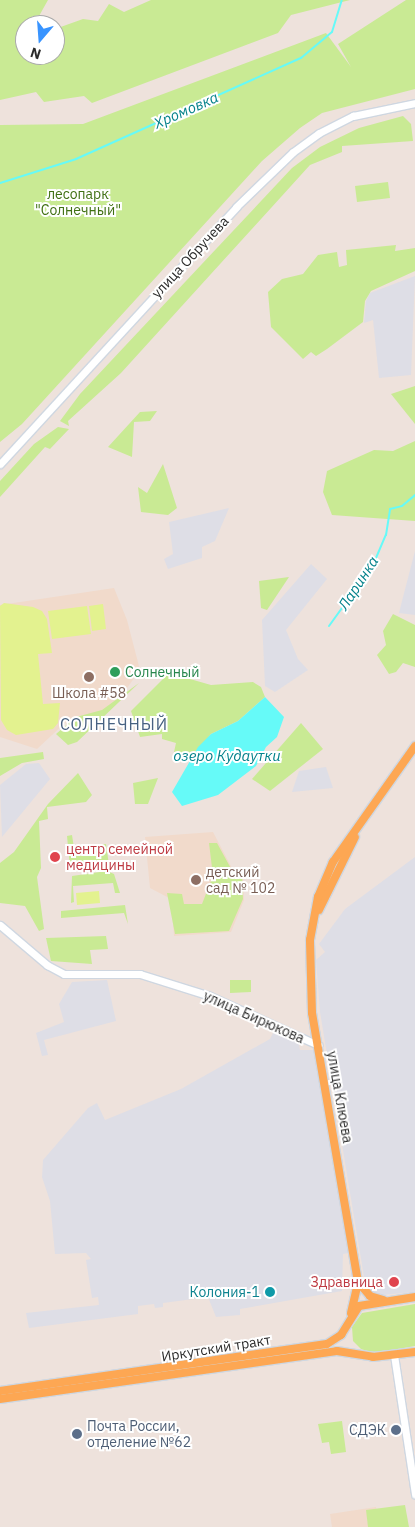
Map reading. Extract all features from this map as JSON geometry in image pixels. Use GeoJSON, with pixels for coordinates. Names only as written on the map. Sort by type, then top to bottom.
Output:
{"type":"FeatureCollection","features":[{"type":"Feature","properties":{"kind":"main road","name":"улица Клюева"},"geometry":{"type":"LineString","coordinates":[[351,1313],[358,1282],[318,1045],[309,974],[316,916],[328,873],[415,746]]}},
{"type":"Feature","properties":{"kind":"main road"},"geometry":{"type":"LineString","coordinates":[[358,1282],[370,1296],[385,1301]]}},
{"type":"Feature","properties":{"kind":"main road"},"geometry":{"type":"LineString","coordinates":[[351,1313],[363,1304],[415,1297]]}},
{"type":"Feature","properties":{"kind":"main road","name":"Иркутский тракт"},"geometry":{"type":"LineString","coordinates":[[0,1391],[328,1344],[341,1335],[351,1313]]}},
{"type":"Feature","properties":{"kind":"main road","name":"Иркутский тракт"},"geometry":{"type":"LineString","coordinates":[[0,1399],[337,1351],[373,1358],[415,1352]]}},
{"type":"Feature","properties":{"kind":"street","name":"улица Обручева"},"geometry":{"type":"LineString","coordinates":[[0,464],[236,207],[293,152],[319,133],[353,116],[415,103]]}},
{"type":"Feature","properties":{"kind":"street","name":"улица Бирюкова"},"geometry":{"type":"LineString","coordinates":[[0,925],[47,965],[64,974],[140,974],[210,996],[318,1045]]}},
{"type":"Feature","properties":{"kind":"street"},"geometry":{"type":"LineString","coordinates":[[394,1355],[415,1494]]}},
{"type":"Feature","properties":{"kind":"shaded area"},"geometry":{"type":"Polygon","coordinates":[[[415,276],[411,375],[379,378],[373,320],[364,323],[366,301],[370,293],[415,276]]]}},
{"type":"Feature","properties":{"kind":"shaded area"},"geometry":{"type":"Polygon","coordinates":[[[229,508],[215,541],[202,547],[202,558],[168,569],[164,559],[173,554],[169,522],[229,508]]]}},
{"type":"Feature","properties":{"kind":"shaded area"},"geometry":{"type":"Polygon","coordinates":[[[415,551],[415,615],[399,613],[402,601],[415,551]]]}},
{"type":"Feature","properties":{"kind":"shaded area"},"geometry":{"type":"Polygon","coordinates":[[[311,564],[327,579],[286,630],[298,659],[308,670],[275,692],[265,686],[262,620],[311,564]]]}},
{"type":"Feature","properties":{"kind":"shaded area"},"geometry":{"type":"Polygon","coordinates":[[[114,588],[127,620],[140,670],[122,695],[104,711],[66,722],[37,749],[0,737],[0,605],[114,588]]]}},
{"type":"Feature","properties":{"kind":"shaded area"},"geometry":{"type":"Polygon","coordinates":[[[39,763],[50,779],[2,837],[0,785],[26,764],[39,763]]]}},
{"type":"Feature","properties":{"kind":"shaded area"},"geometry":{"type":"Polygon","coordinates":[[[326,767],[333,788],[292,792],[299,771],[326,767]]]}},
{"type":"Feature","properties":{"kind":"shaded area","name":"детский сад № 102"},"geometry":{"type":"Polygon","coordinates":[[[213,832],[234,872],[243,872],[244,900],[231,932],[174,936],[171,899],[150,888],[145,837],[213,832]]]}},
{"type":"Feature","properties":{"kind":"shaded area"},"geometry":{"type":"Polygon","coordinates":[[[415,857],[415,1292],[382,1295],[368,1289],[365,1283],[320,1012],[316,960],[325,952],[319,944],[345,909],[415,857]]]}},
{"type":"Feature","properties":{"kind":"shaded area"},"geometry":{"type":"Polygon","coordinates":[[[107,980],[116,1021],[44,1040],[48,1055],[42,1056],[36,1033],[64,1022],[59,1004],[72,982],[107,980]]]}},
{"type":"Feature","properties":{"kind":"shaded area"},"geometry":{"type":"Polygon","coordinates":[[[274,1031],[298,1040],[300,1050],[313,1050],[315,1054],[348,1253],[343,1254],[342,1291],[240,1309],[240,1315],[216,1317],[208,1297],[163,1303],[163,1307],[155,1308],[154,1304],[138,1306],[138,1314],[29,1328],[26,1313],[99,1305],[98,1297],[92,1298],[86,1260],[91,1259],[86,1253],[55,1254],[50,1201],[42,1177],[43,1160],[88,1108],[97,1103],[105,1120],[181,1089],[270,1039],[274,1031]]]}},
{"type":"Feature","properties":{"kind":"shaded area"},"geometry":{"type":"Polygon","coordinates":[[[376,1507],[379,1527],[332,1527],[330,1514],[376,1507]]]}},
{"type":"Feature","properties":{"kind":"green space"},"geometry":{"type":"Polygon","coordinates":[[[0,0],[48,0],[40,15],[15,15],[15,65],[65,65],[65,25],[83,19],[98,21],[109,4],[124,12],[151,0],[350,0],[291,15],[278,33],[92,103],[84,96],[44,102],[36,92],[0,100],[0,0]]]}},
{"type":"Feature","properties":{"kind":"green space","name":"лесопарк \"Солнечный\""},"geometry":{"type":"Polygon","coordinates":[[[406,0],[415,0],[415,89],[322,113],[300,128],[262,161],[22,424],[0,442],[0,125],[83,124],[326,33],[351,67],[338,44],[406,0]]]}},
{"type":"Feature","properties":{"kind":"green space"},"geometry":{"type":"Polygon","coordinates":[[[403,116],[411,124],[413,141],[342,146],[342,152],[310,165],[121,373],[68,421],[69,426],[60,421],[80,394],[292,168],[320,147],[359,128],[403,116]]]}},
{"type":"Feature","properties":{"kind":"green space"},"geometry":{"type":"Polygon","coordinates":[[[388,182],[390,198],[357,202],[355,186],[388,182]]]}},
{"type":"Feature","properties":{"kind":"green space"},"geometry":{"type":"Polygon","coordinates":[[[396,245],[395,251],[415,248],[415,271],[371,291],[365,301],[363,322],[327,349],[316,356],[311,352],[303,359],[271,327],[268,292],[282,279],[303,274],[318,255],[337,252],[339,267],[347,265],[346,250],[396,245]]]}},
{"type":"Feature","properties":{"kind":"green space"},"geometry":{"type":"Polygon","coordinates":[[[415,386],[415,424],[391,394],[415,386]]]}},
{"type":"Feature","properties":{"kind":"green space"},"geometry":{"type":"Polygon","coordinates":[[[157,411],[150,421],[134,422],[132,457],[108,447],[140,412],[157,411]]]}},
{"type":"Feature","properties":{"kind":"green space"},"geometry":{"type":"Polygon","coordinates":[[[58,427],[69,429],[50,449],[45,447],[0,497],[0,481],[34,444],[58,427]]]}},
{"type":"Feature","properties":{"kind":"green space"},"geometry":{"type":"Polygon","coordinates":[[[415,441],[415,521],[332,515],[323,492],[327,471],[374,450],[393,451],[415,441]]]}},
{"type":"Feature","properties":{"kind":"green space"},"geometry":{"type":"Polygon","coordinates":[[[163,464],[177,508],[168,515],[141,512],[138,487],[147,493],[163,464]]]}},
{"type":"Feature","properties":{"kind":"green space"},"geometry":{"type":"Polygon","coordinates":[[[289,577],[267,610],[261,608],[259,581],[289,577]]]}},
{"type":"Feature","properties":{"kind":"green space"},"geometry":{"type":"Polygon","coordinates":[[[4,603],[33,607],[42,611],[47,619],[52,653],[38,654],[43,704],[60,703],[58,723],[53,729],[16,735],[7,730],[1,720],[0,606],[4,603]]]}},
{"type":"Feature","properties":{"kind":"green space"},"geometry":{"type":"Polygon","coordinates":[[[103,604],[106,629],[92,631],[89,606],[103,604]]]}},
{"type":"Feature","properties":{"kind":"green space"},"geometry":{"type":"Polygon","coordinates":[[[87,606],[91,634],[52,639],[48,611],[87,606]]]}},
{"type":"Feature","properties":{"kind":"green space"},"geometry":{"type":"Polygon","coordinates":[[[393,614],[415,625],[415,667],[403,663],[396,672],[389,674],[377,655],[386,645],[383,631],[393,614]]]}},
{"type":"Feature","properties":{"kind":"green space"},"geometry":{"type":"Polygon","coordinates":[[[169,673],[211,685],[253,682],[261,687],[265,697],[238,721],[211,734],[191,760],[174,752],[176,743],[162,739],[162,734],[140,737],[131,711],[169,673]]]}},
{"type":"Feature","properties":{"kind":"green space"},"geometry":{"type":"Polygon","coordinates":[[[139,683],[77,742],[68,745],[56,734],[76,717],[102,710],[139,683]]]}},
{"type":"Feature","properties":{"kind":"green space"},"geometry":{"type":"Polygon","coordinates":[[[301,723],[323,749],[270,791],[252,779],[301,723]]]}},
{"type":"Feature","properties":{"kind":"green space"},"geometry":{"type":"Polygon","coordinates":[[[43,752],[44,759],[22,763],[0,776],[0,758],[43,752]]]}},
{"type":"Feature","properties":{"kind":"green space"},"geometry":{"type":"Polygon","coordinates":[[[78,773],[92,795],[86,802],[47,807],[48,819],[39,821],[41,868],[37,877],[44,929],[39,931],[25,906],[0,903],[0,863],[14,852],[48,804],[78,773]]]}},
{"type":"Feature","properties":{"kind":"green space"},"geometry":{"type":"Polygon","coordinates":[[[158,778],[148,804],[135,804],[133,783],[158,778]]]}},
{"type":"Feature","properties":{"kind":"green space"},"geometry":{"type":"Polygon","coordinates":[[[72,835],[74,848],[106,844],[109,865],[70,867],[67,836],[72,835]]]}},
{"type":"Feature","properties":{"kind":"green space"},"geometry":{"type":"Polygon","coordinates":[[[209,843],[217,843],[234,874],[242,873],[243,899],[229,931],[175,934],[167,893],[182,894],[184,904],[202,904],[213,876],[209,843]]]}},
{"type":"Feature","properties":{"kind":"green space"},"geometry":{"type":"Polygon","coordinates":[[[107,871],[114,874],[120,893],[115,893],[113,883],[73,886],[74,902],[71,903],[72,876],[107,871]]]}},
{"type":"Feature","properties":{"kind":"green space"},"geometry":{"type":"Polygon","coordinates":[[[99,891],[100,903],[77,905],[76,893],[99,891]]]}},
{"type":"Feature","properties":{"kind":"green space"},"geometry":{"type":"Polygon","coordinates":[[[125,905],[128,924],[124,913],[61,918],[61,911],[125,905]]]}},
{"type":"Feature","properties":{"kind":"green space"},"geometry":{"type":"Polygon","coordinates":[[[106,936],[108,949],[90,950],[92,964],[51,961],[46,938],[106,936]]]}},
{"type":"Feature","properties":{"kind":"green space"},"geometry":{"type":"Polygon","coordinates":[[[230,980],[251,980],[251,992],[230,993],[230,980]]]}},
{"type":"Feature","properties":{"kind":"green space"},"geometry":{"type":"Polygon","coordinates":[[[415,1304],[415,1346],[374,1353],[361,1349],[353,1341],[352,1327],[362,1313],[415,1304]]]}},
{"type":"Feature","properties":{"kind":"green space"},"geometry":{"type":"Polygon","coordinates":[[[342,1421],[346,1452],[331,1454],[329,1442],[322,1443],[318,1424],[342,1421]]]}},
{"type":"Feature","properties":{"kind":"green space"},"geometry":{"type":"Polygon","coordinates":[[[405,1505],[409,1527],[368,1527],[366,1510],[405,1505]]]}},
{"type":"Feature","properties":{"kind":"water","name":"озеро Кудаутки"},"geometry":{"type":"Polygon","coordinates":[[[265,697],[284,717],[277,737],[266,747],[256,766],[218,795],[182,806],[172,792],[198,747],[211,734],[238,721],[265,697]]]}},
{"type":"Feature","properties":{"kind":"waterway","name":"Хромовка"},"geometry":{"type":"LineString","coordinates":[[0,183],[76,159],[301,58],[332,32],[342,0]]}},
{"type":"Feature","properties":{"kind":"waterway","name":"Ларинка"},"geometry":{"type":"LineString","coordinates":[[329,626],[373,565],[386,535],[390,509],[402,506],[415,495]]}},
{"type":"Feature","properties":{"kind":"place","name":"Солнечный"},"geometry":{"type":"Point","coordinates":[115,672]}},
{"type":"Feature","properties":{"kind":"place","name":"Школа #58"},"geometry":{"type":"Point","coordinates":[89,677]}},
{"type":"Feature","properties":{"kind":"place","name":"центр семейной медицины"},"geometry":{"type":"Point","coordinates":[55,857]}},
{"type":"Feature","properties":{"kind":"place","name":"детский сад № 102"},"geometry":{"type":"Point","coordinates":[196,880]}},
{"type":"Feature","properties":{"kind":"place","name":"Здравница"},"geometry":{"type":"Point","coordinates":[394,1282]}},
{"type":"Feature","properties":{"kind":"place","name":"Колония-1"},"geometry":{"type":"Point","coordinates":[270,1292]}},
{"type":"Feature","properties":{"kind":"place","name":"СДЭК"},"geometry":{"type":"Point","coordinates":[396,1430]}},
{"type":"Feature","properties":{"kind":"place","name":"Почта России, отделение №62"},"geometry":{"type":"Point","coordinates":[77,1434]}},
{"type":"Feature","properties":{"kind":"district","name":"СОЛНЕЧНЫЙ"},"geometry":{"type":"Point","coordinates":[114,724]}}]}
